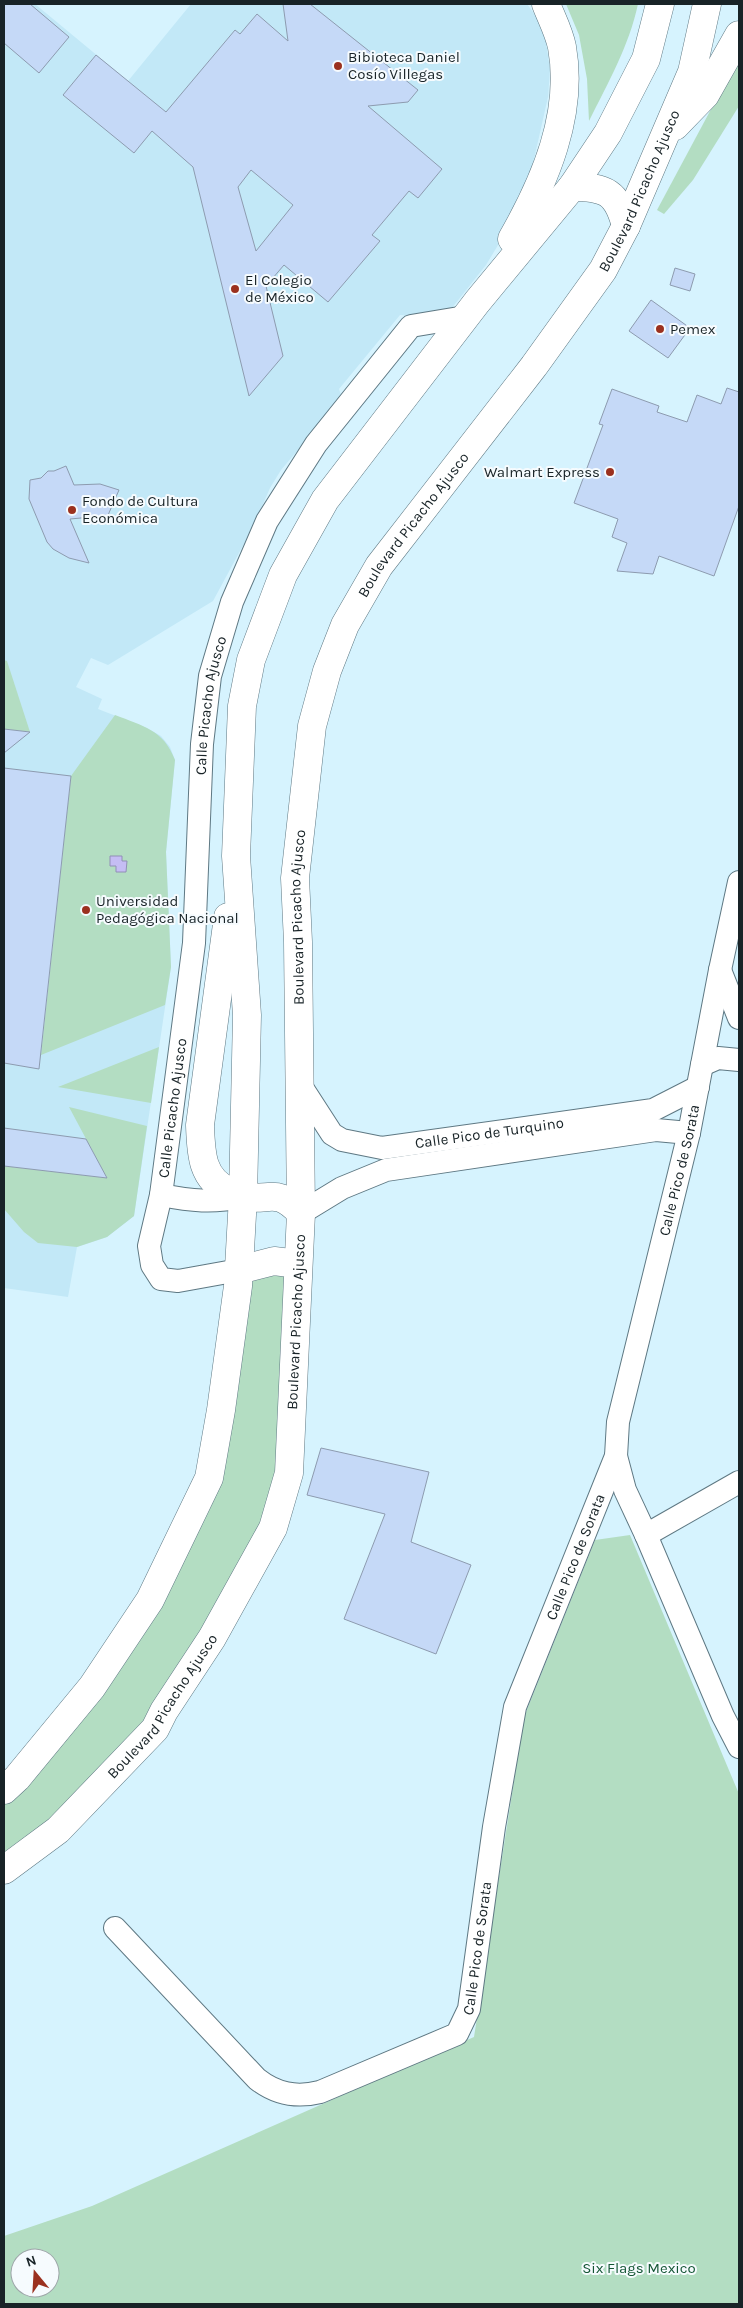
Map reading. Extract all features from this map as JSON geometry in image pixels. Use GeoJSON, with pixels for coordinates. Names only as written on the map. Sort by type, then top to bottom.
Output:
{"type":"FeatureCollection","features":[{"type":"Feature","properties":{"kind":"main road"},"geometry":{"type":"LineString","coordinates":[[471,310],[531,205],[553,151],[566,92],[562,46],[546,4]]}},
{"type":"Feature","properties":{"kind":"main road"},"geometry":{"type":"LineString","coordinates":[[300,1213],[290,1202],[274,1195],[243,1197],[221,1188],[208,1175],[201,1154],[200,1134],[236,856],[242,706],[251,660],[283,575],[325,500],[471,310],[572,187],[608,133],[646,59],[660,4]]}},
{"type":"Feature","properties":{"kind":"main road","name":"Boulevard Picacho Ajusco"},"geometry":{"type":"LineString","coordinates":[[4,1870],[58,1830],[156,1729],[164,1711],[212,1638],[273,1528],[289,1473],[300,1213],[301,1086],[295,878],[312,726],[327,671],[345,625],[378,566],[543,354],[603,270],[626,226],[692,72],[707,4]]}},
{"type":"Feature","properties":{"kind":"main road"},"geometry":{"type":"LineString","coordinates":[[664,138],[705,95],[739,35]]}},
{"type":"Feature","properties":{"kind":"main road"},"geometry":{"type":"LineString","coordinates":[[572,187],[589,187],[607,191],[618,201],[626,226]]}},
{"type":"Feature","properties":{"kind":"main road"},"geometry":{"type":"LineString","coordinates":[[4,1790],[17,1778],[98,1679],[150,1600],[209,1478],[221,1410],[239,1270],[243,1197],[246,1016],[236,856]]}},
{"type":"Feature","properties":{"kind":"main road"},"geometry":{"type":"LineString","coordinates":[[239,1270],[274,1261],[298,1264]]}},
{"type":"Feature","properties":{"kind":"street","name":"Calle Picacho Ajusco"},"geometry":{"type":"LineString","coordinates":[[239,1270],[178,1281],[161,1279],[152,1265],[149,1246],[161,1194],[194,944],[203,734],[210,676],[232,602],[267,520],[311,452],[412,326],[471,310]]}},
{"type":"Feature","properties":{"kind":"street","name":"Calle Pico de Sorata"},"geometry":{"type":"LineString","coordinates":[[739,882],[689,1133],[618,1422],[616,1456],[625,1490],[731,1712],[739,1747]]}},
{"type":"Feature","properties":{"kind":"street"},"geometry":{"type":"LineString","coordinates":[[720,970],[739,1018]]}},
{"type":"Feature","properties":{"kind":"street"},"geometry":{"type":"LineString","coordinates":[[702,1065],[718,1058],[739,1060]]}},
{"type":"Feature","properties":{"kind":"street","name":"Calle Pico de Turquino"},"geometry":{"type":"LineString","coordinates":[[301,1086],[332,1134],[342,1140],[382,1148],[653,1110],[698,1087]]}},
{"type":"Feature","properties":{"kind":"street","name":"Calle Pico de Turquino"},"geometry":{"type":"LineString","coordinates":[[300,1213],[342,1188],[386,1170],[407,1165],[656,1130],[689,1133]]}},
{"type":"Feature","properties":{"kind":"street","name":"Calle Picacho Ajusco"},"geometry":{"type":"LineString","coordinates":[[161,1194],[197,1202],[220,1202],[243,1197]]}},
{"type":"Feature","properties":{"kind":"street","name":"Calle Pico de Sorata"},"geometry":{"type":"LineString","coordinates":[[115,1928],[257,2078],[274,2090],[283,2093],[295,2095],[320,2092],[457,2034],[469,2009],[494,1827],[515,1707],[616,1456]]}},
{"type":"Feature","properties":{"kind":"street"},"geometry":{"type":"LineString","coordinates":[[646,1535],[739,1482]]}},
{"type":"Feature","properties":{"kind":"shaded area"},"geometry":{"type":"Polygon","coordinates":[[[4,4],[35,4],[128,81],[191,4],[527,4],[538,19],[546,42],[550,70],[548,97],[530,177],[509,227],[486,265],[444,318],[400,315],[339,389],[342,398],[281,470],[270,488],[253,527],[213,601],[108,665],[91,658],[76,687],[102,699],[98,709],[147,728],[161,736],[170,747],[175,760],[166,852],[171,967],[134,1216],[107,1237],[77,1247],[68,1297],[4,1288],[4,4]]]}},
{"type":"Feature","properties":{"kind":"shaded area"},"geometry":{"type":"Polygon","coordinates":[[[110,856],[122,856],[122,861],[127,861],[126,872],[116,872],[116,866],[110,866],[110,856]]]}},
{"type":"Feature","properties":{"kind":"green space"},"geometry":{"type":"Polygon","coordinates":[[[566,4],[638,4],[624,49],[589,121],[587,79],[579,35],[566,4]]]}},
{"type":"Feature","properties":{"kind":"green space"},"geometry":{"type":"Polygon","coordinates":[[[739,57],[739,106],[693,180],[664,214],[657,210],[739,57]]]}},
{"type":"Feature","properties":{"kind":"green space"},"geometry":{"type":"Polygon","coordinates":[[[4,660],[7,661],[30,732],[4,729],[4,660]]]}},
{"type":"Feature","properties":{"kind":"green space"},"geometry":{"type":"Polygon","coordinates":[[[115,715],[143,726],[159,735],[175,760],[166,852],[171,967],[165,1005],[41,1055],[71,776],[115,715]]]}},
{"type":"Feature","properties":{"kind":"green space"},"geometry":{"type":"Polygon","coordinates":[[[159,1047],[151,1103],[58,1087],[159,1047]]]}},
{"type":"Feature","properties":{"kind":"green space"},"geometry":{"type":"Polygon","coordinates":[[[69,1107],[147,1126],[134,1216],[107,1237],[77,1247],[38,1243],[24,1232],[4,1209],[4,1166],[107,1178],[69,1107]]]}},
{"type":"Feature","properties":{"kind":"green space"},"geometry":{"type":"Polygon","coordinates":[[[298,1271],[270,1526],[153,1727],[4,1866],[4,1802],[93,1687],[211,1477],[244,1272],[298,1271]]]}},
{"type":"Feature","properties":{"kind":"green space","name":"Six Flags Mexico"},"geometry":{"type":"Polygon","coordinates":[[[630,1535],[739,1794],[739,2304],[4,2304],[4,2236],[92,2206],[474,2037],[524,1717],[595,1540],[630,1535]]]}},
{"type":"Feature","properties":{"kind":"building"},"geometry":{"type":"Polygon","coordinates":[[[4,4],[30,4],[69,37],[39,73],[4,43],[4,4]]]}},
{"type":"Feature","properties":{"kind":"building"},"geometry":{"type":"Polygon","coordinates":[[[283,4],[310,4],[418,90],[408,102],[368,106],[442,169],[418,198],[409,191],[372,235],[380,241],[328,302],[284,265],[266,286],[283,356],[249,396],[193,167],[152,131],[134,153],[63,95],[96,55],[166,112],[235,30],[240,34],[257,14],[288,41],[283,4]],[[251,170],[238,187],[256,251],[293,205],[251,170]]]}},
{"type":"Feature","properties":{"kind":"building","name":"Pemex"},"geometry":{"type":"Polygon","coordinates":[[[675,268],[695,274],[690,291],[670,285],[675,268]]]}},
{"type":"Feature","properties":{"kind":"building","name":"Pemex"},"geometry":{"type":"Polygon","coordinates":[[[651,300],[690,328],[668,358],[629,331],[651,300]]]}},
{"type":"Feature","properties":{"kind":"building"},"geometry":{"type":"Polygon","coordinates":[[[727,388],[739,392],[739,506],[714,576],[659,556],[653,574],[617,571],[627,543],[612,537],[618,519],[574,503],[603,425],[599,424],[612,389],[659,406],[657,412],[687,422],[697,395],[721,404],[727,388]]]}},
{"type":"Feature","properties":{"kind":"building","name":"Fondo de Cultura Económica"},"geometry":{"type":"Polygon","coordinates":[[[66,466],[74,485],[100,484],[119,490],[105,522],[92,517],[70,519],[89,563],[69,558],[53,549],[47,542],[29,499],[30,480],[41,478],[48,471],[54,471],[66,466]]]}},
{"type":"Feature","properties":{"kind":"building"},"geometry":{"type":"Polygon","coordinates":[[[4,729],[30,732],[4,753],[4,729]]]}},
{"type":"Feature","properties":{"kind":"building"},"geometry":{"type":"Polygon","coordinates":[[[4,768],[71,776],[39,1069],[4,1063],[4,768]]]}},
{"type":"Feature","properties":{"kind":"building"},"geometry":{"type":"Polygon","coordinates":[[[4,1128],[86,1139],[107,1178],[4,1166],[4,1128]]]}},
{"type":"Feature","properties":{"kind":"building"},"geometry":{"type":"Polygon","coordinates":[[[321,1448],[429,1472],[411,1542],[471,1565],[436,1654],[344,1619],[385,1514],[307,1495],[321,1448]]]}},
{"type":"Feature","properties":{"kind":"place","name":"Bibioteca Daniel Cosío Villegas"},"geometry":{"type":"Point","coordinates":[338,66]}},
{"type":"Feature","properties":{"kind":"place","name":"El Colegio de México"},"geometry":{"type":"Point","coordinates":[235,289]}},
{"type":"Feature","properties":{"kind":"place","name":"Pemex"},"geometry":{"type":"Point","coordinates":[660,329]}},
{"type":"Feature","properties":{"kind":"place","name":"Walmart Express"},"geometry":{"type":"Point","coordinates":[610,472]}},
{"type":"Feature","properties":{"kind":"place","name":"Fondo de Cultura Económica"},"geometry":{"type":"Point","coordinates":[72,510]}},
{"type":"Feature","properties":{"kind":"place","name":"Universidad Pedagógica Nacional"},"geometry":{"type":"Point","coordinates":[86,910]}}]}
